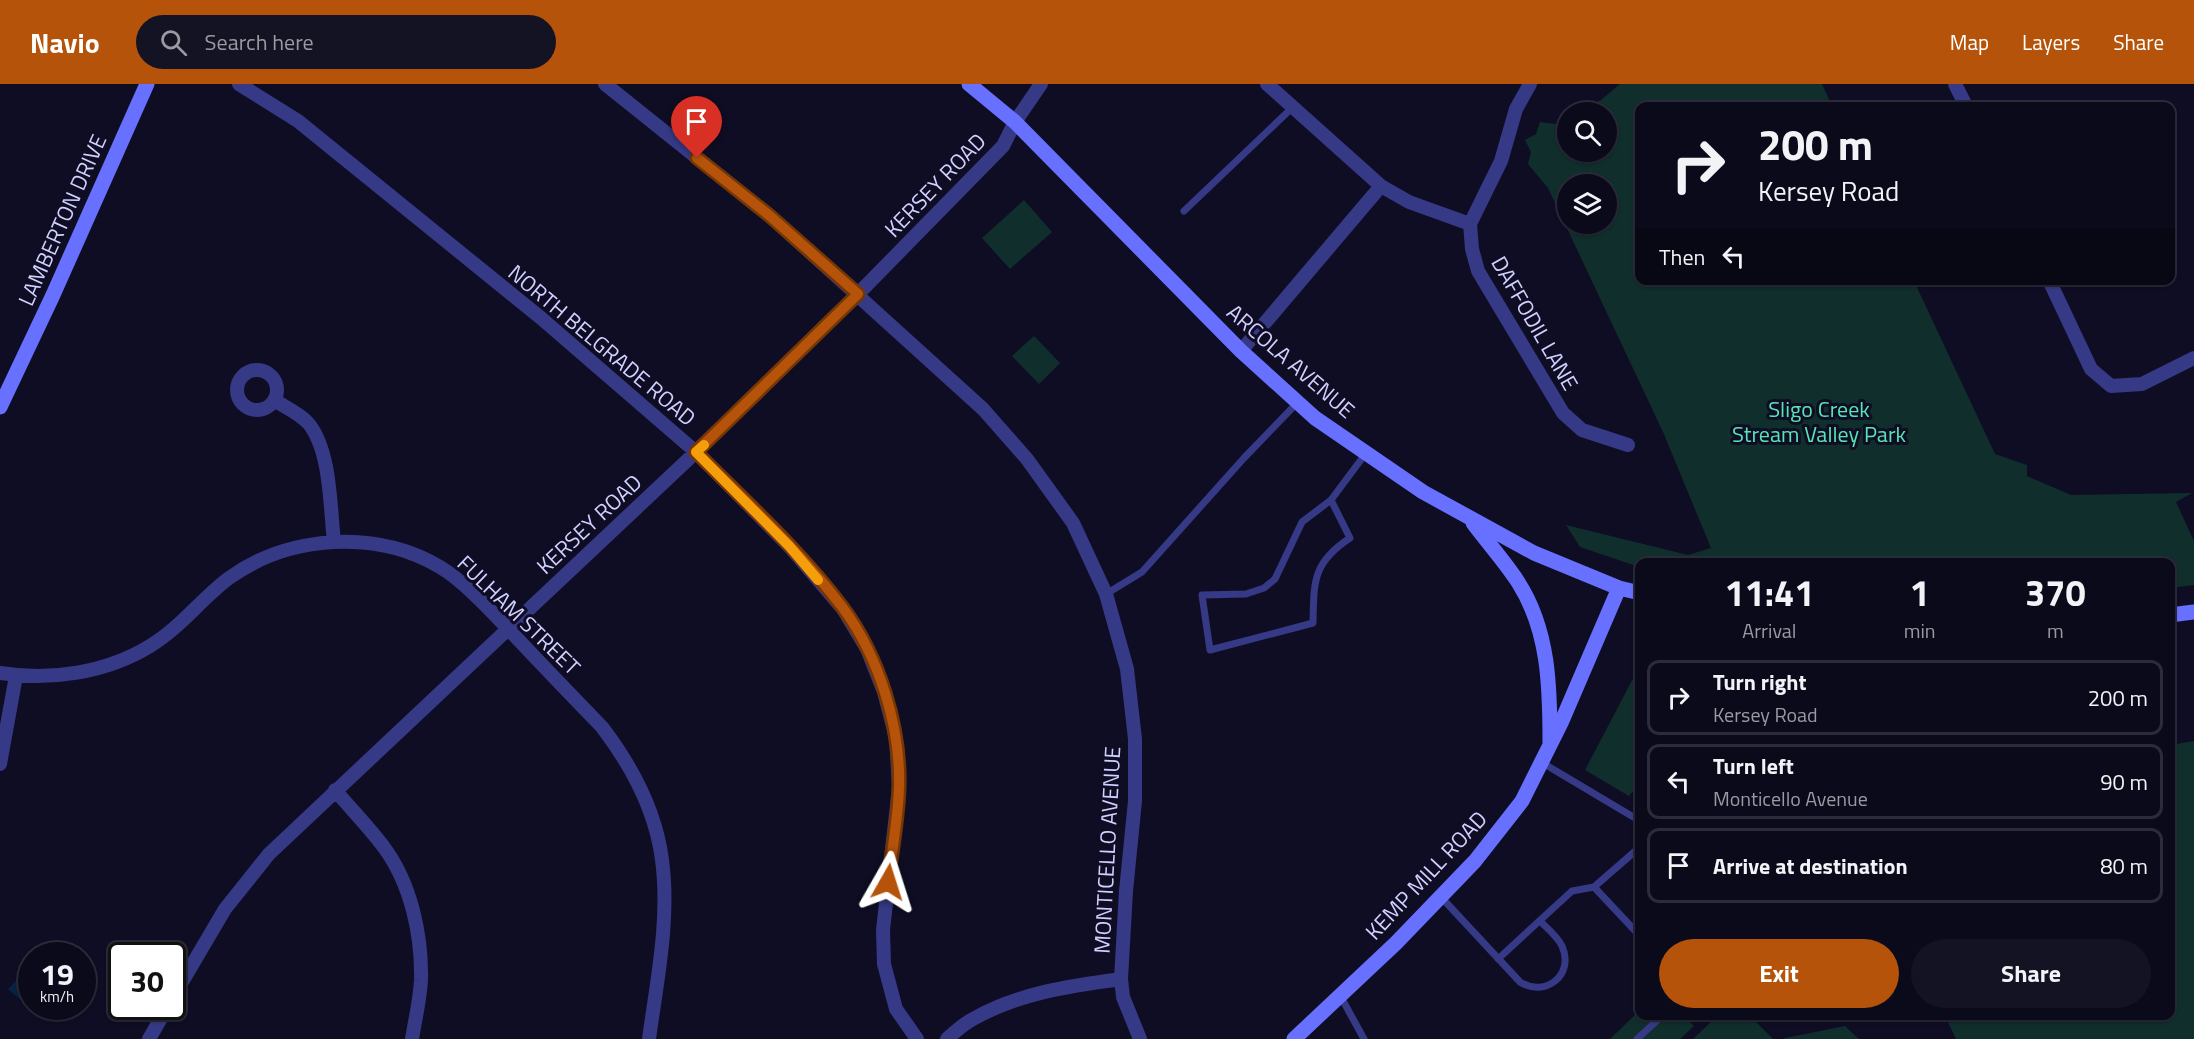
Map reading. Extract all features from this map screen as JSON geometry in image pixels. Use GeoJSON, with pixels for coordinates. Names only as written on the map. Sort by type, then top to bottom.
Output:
{"type":"FeatureCollection","features":[{"type":"Feature","properties":{"kind":"street","name":"LAMBERTON DRIVE"},"geometry":{"type":"LineString","coordinates":[[0,407],[54,295],[147,84]]}},
{"type":"Feature","properties":{"kind":"street","name":"NORTH BELGRADE ROAD"},"geometry":{"type":"LineString","coordinates":[[239,84],[307,129],[541,318],[696,452],[790,547],[843,609],[867,649],[884,692],[896,738],[899,787],[883,930],[884,964],[897,1009],[917,1039]]}},
{"type":"Feature","properties":{"kind":"street","name":"MONTICELLO AVENUE"},"geometry":{"type":"LineString","coordinates":[[605,84],[770,216],[983,409],[1027,459],[1072,523],[1106,594],[1126,669],[1135,739],[1136,801],[1126,891],[1121,979],[1123,997],[1140,1039]]}},
{"type":"Feature","properties":{"kind":"street","name":"ARCOLA AVENUE"},"geometry":{"type":"LineString","coordinates":[[969,84],[1016,122],[1240,351],[1315,418],[1424,492],[1533,553],[1619,588],[1635,592]]}},
{"type":"Feature","properties":{"kind":"street","name":"KERSEY ROAD"},"geometry":{"type":"LineString","coordinates":[[186,975],[225,909],[269,854],[696,452],[858,294],[1004,146],[1016,122],[1041,84]]}},
{"type":"Feature","properties":{"kind":"street"},"geometry":{"type":"LineString","coordinates":[[1267,84],[1381,186],[1408,202],[1470,225],[1501,161],[1516,109],[1530,84]]}},
{"type":"Feature","properties":{"kind":"street"},"geometry":{"type":"LineString","coordinates":[[1955,84],[1964,102]]}},
{"type":"Feature","properties":{"kind":"street"},"geometry":{"type":"LineString","coordinates":[[1240,351],[1381,186]]}},
{"type":"Feature","properties":{"kind":"street","name":"DAFFODIL LANE"},"geometry":{"type":"LineString","coordinates":[[1470,225],[1472,249],[1478,271],[1563,413],[1582,430],[1628,445]]}},
{"type":"Feature","properties":{"kind":"street"},"geometry":{"type":"LineString","coordinates":[[2051,285],[2091,369],[2111,386],[2142,384],[2194,358]]}},
{"type":"Feature","properties":{"kind":"street"},"geometry":{"type":"LineString","coordinates":[[274,400],[307,422],[319,440],[328,480],[334,542]]}},
{"type":"Feature","properties":{"kind":"street"},"geometry":{"type":"LineString","coordinates":[[1469,518],[1520,584],[1539,626],[1548,679],[1550,746]]}},
{"type":"Feature","properties":{"kind":"street","name":"FULHAM STREET"},"geometry":{"type":"LineString","coordinates":[[0,673],[16,676],[71,674],[112,663],[149,647],[178,626],[228,579],[257,562],[285,551],[334,542],[381,543],[412,553],[441,568],[490,609],[602,727],[617,748],[645,799],[662,860],[664,901],[662,941],[649,1039]]}},
{"type":"Feature","properties":{"kind":"street","name":"KEMP MILL ROAD"},"geometry":{"type":"LineString","coordinates":[[1294,1039],[1441,897],[1475,861],[1522,801],[1550,746],[1619,588]]}},
{"type":"Feature","properties":{"kind":"street"},"geometry":{"type":"LineString","coordinates":[[2175,614],[2194,612]]}},
{"type":"Feature","properties":{"kind":"street"},"geometry":{"type":"LineString","coordinates":[[0,764],[16,676]]}},
{"type":"Feature","properties":{"kind":"street"},"geometry":{"type":"LineString","coordinates":[[335,790],[384,847],[411,903],[420,950],[421,982],[412,1039]]}},
{"type":"Feature","properties":{"kind":"street"},"geometry":{"type":"LineString","coordinates":[[947,1039],[971,1020],[1014,1000],[1060,987],[1121,979]]}},
{"type":"Feature","properties":{"kind":"street"},"geometry":{"type":"LineString","coordinates":[[149,1039],[160,1020]]}},
{"type":"Feature","properties":{"kind":"lane"},"geometry":{"type":"LineString","coordinates":[[1184,211],[1293,107]]}},
{"type":"Feature","properties":{"kind":"lane"},"geometry":{"type":"LineString","coordinates":[[1106,594],[1142,572],[1244,458],[1298,402]]}},
{"type":"Feature","properties":{"kind":"lane"},"geometry":{"type":"LineString","coordinates":[[1331,500],[1350,538],[1332,550],[1320,566],[1314,584],[1313,623],[1210,650],[1202,595],[1246,594],[1264,588],[1275,579],[1302,522],[1331,500],[1366,453]]}},
{"type":"Feature","properties":{"kind":"lane"},"geometry":{"type":"LineString","coordinates":[[1541,762],[1635,817]]}},
{"type":"Feature","properties":{"kind":"lane"},"geometry":{"type":"LineString","coordinates":[[1498,959],[1572,891],[1593,887],[1635,851]]}},
{"type":"Feature","properties":{"kind":"lane"},"geometry":{"type":"LineString","coordinates":[[1593,887],[1635,931]]}},
{"type":"Feature","properties":{"kind":"lane"},"geometry":{"type":"LineString","coordinates":[[1441,897],[1527,987],[1541,987],[1555,982],[1564,972],[1566,964],[1561,944],[1540,921]]}},
{"type":"Feature","properties":{"kind":"lane"},"geometry":{"type":"LineString","coordinates":[[1340,996],[1364,1039]]}},
{"type":"Feature","properties":{"kind":"lane"},"geometry":{"type":"LineString","coordinates":[[1637,1039],[1658,1020]]}},
{"type":"Feature","properties":{"kind":"green space","name":"Sligo Creek Stream Valley Park"},"geometry":{"type":"Polygon","coordinates":[[[1620,84],[1822,84],[1830,102],[1635,102],[1635,285],[1916,285],[1995,454],[2027,465],[2027,476],[2071,495],[2192,493],[2176,502],[2194,541],[2194,585],[2175,587],[2175,558],[1635,558],[1635,566],[1580,547],[1566,525],[1688,555],[1711,548],[1663,432],[1570,234],[1617,234],[1617,174],[1557,174],[1557,207],[1548,188],[1528,164],[1531,152],[1525,140],[1536,134],[1540,122],[1557,123],[1557,162],[1617,162],[1617,102],[1597,102],[1620,84]]]}},
{"type":"Feature","properties":{"kind":"green space"},"geometry":{"type":"Polygon","coordinates":[[[1024,200],[1052,232],[1010,269],[982,238],[1024,200]]]}},
{"type":"Feature","properties":{"kind":"green space"},"geometry":{"type":"Polygon","coordinates":[[[1034,336],[1060,363],[1039,384],[1012,356],[1034,336]]]}},
{"type":"Feature","properties":{"kind":"green space"},"geometry":{"type":"Polygon","coordinates":[[[1635,675],[1635,789],[1629,796],[1585,770],[1635,675]]]}},
{"type":"Feature","properties":{"kind":"green space"},"geometry":{"type":"Polygon","coordinates":[[[2194,741],[2194,1039],[1956,1039],[1947,1020],[2175,1020],[2175,744],[2194,741]]]}},
{"type":"Feature","properties":{"kind":"green space"},"geometry":{"type":"Polygon","coordinates":[[[1635,1015],[1635,1020],[1688,1020],[1694,1026],[1680,1039],[1610,1039],[1635,1015]]]}},
{"type":"Feature","properties":{"kind":"green space"},"geometry":{"type":"Polygon","coordinates":[[[1713,1020],[1754,1020],[1773,1039],[1693,1039],[1713,1020]]]}},
{"type":"Feature","properties":{"kind":"green space"},"geometry":{"type":"Polygon","coordinates":[[[1845,1026],[1859,1039],[1784,1039],[1785,1038],[1845,1026]]]}},
{"type":"Feature","properties":{"kind":"water"},"geometry":{"type":"Polygon","coordinates":[[[18,979],[18,998],[8,989],[18,979]]]}},
{"type":"Feature","properties":{"kind":"slow traffic"},"geometry":{"type":"LineString","coordinates":[[704,445],[696,452],[790,547],[818,580]]}},
{"type":"Feature","properties":{"kind":"route"},"geometry":{"type":"LineString","coordinates":[[697,158],[770,216],[858,294],[696,452],[790,547],[843,609],[867,649],[884,692],[896,738],[899,787],[888,882]]}}]}
